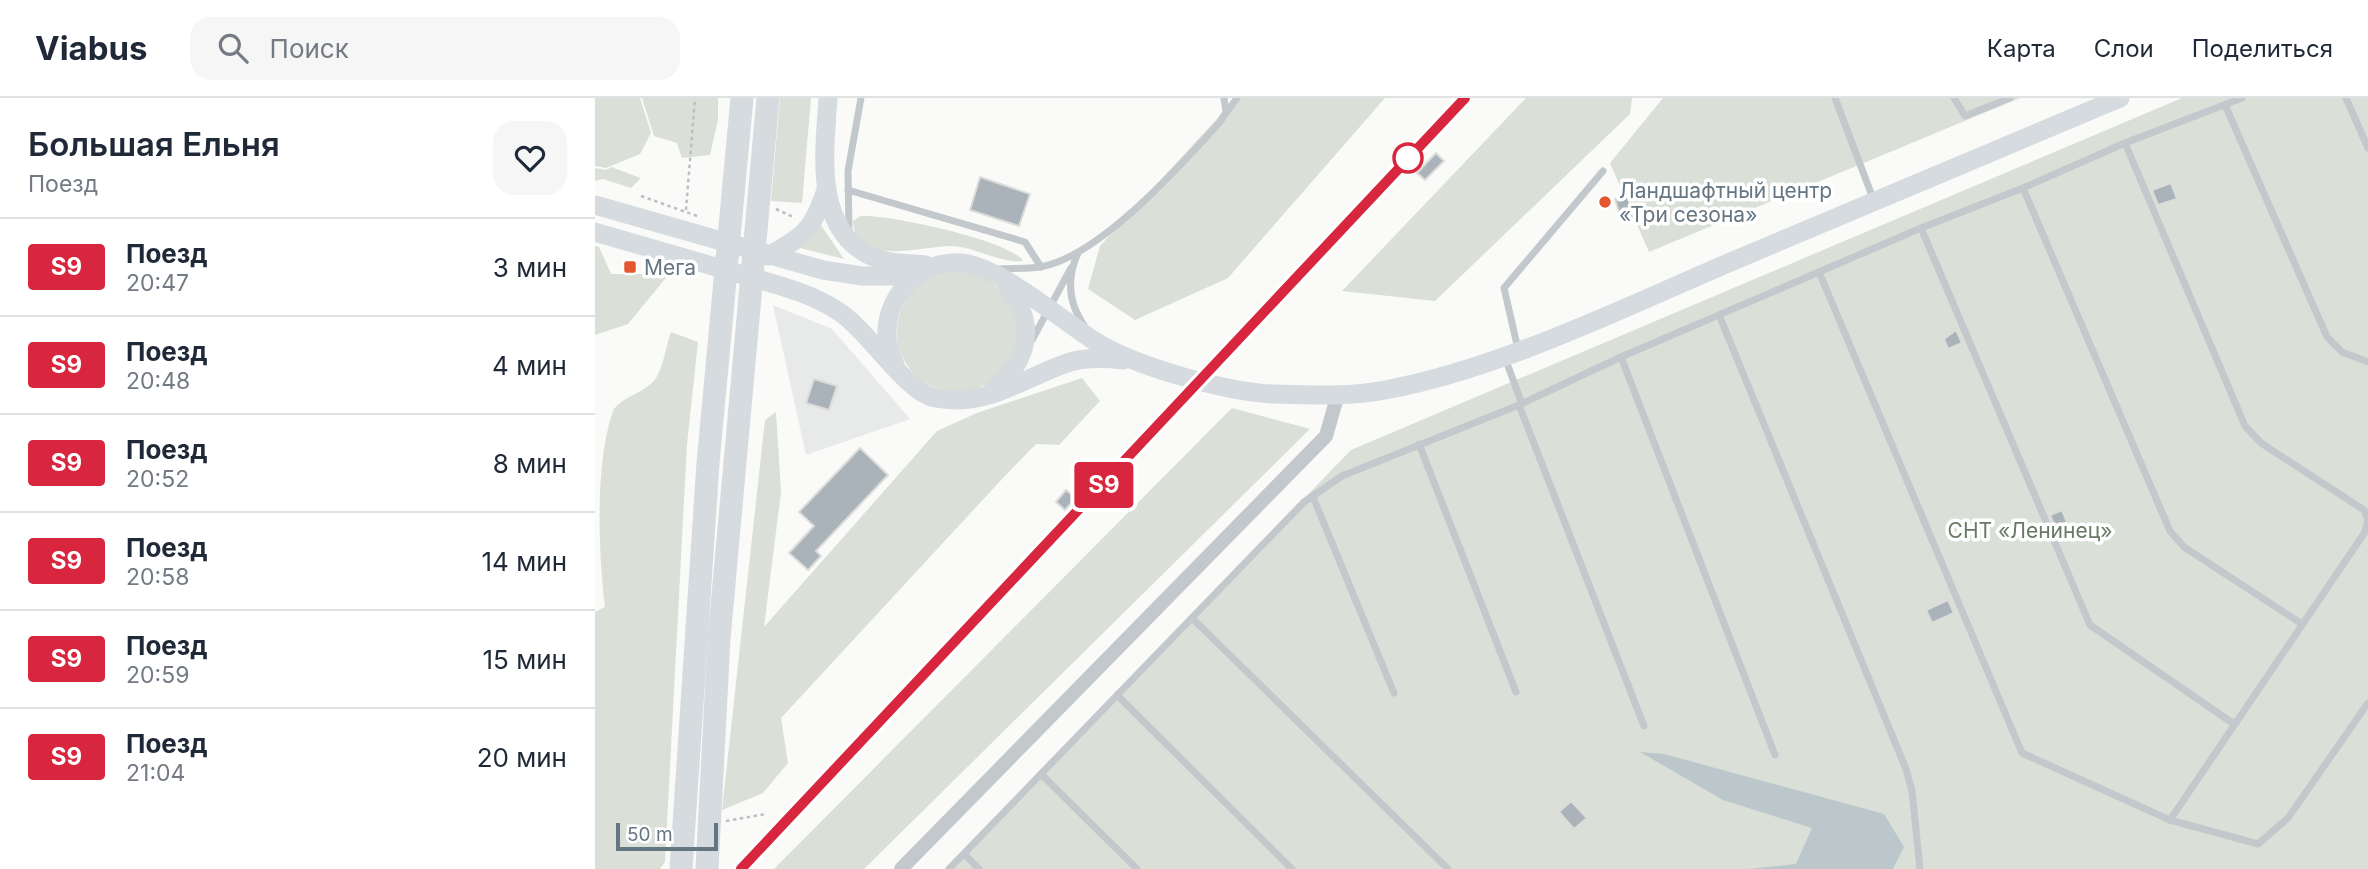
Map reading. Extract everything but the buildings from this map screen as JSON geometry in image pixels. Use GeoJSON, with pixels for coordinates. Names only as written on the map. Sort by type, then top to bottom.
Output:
{"type":"FeatureCollection","features":[{"type":"Feature","properties":{"kind":"main road"},"geometry":{"type":"LineString","coordinates":[[681,869],[694,635],[742,98]]}},
{"type":"Feature","properties":{"kind":"main road"},"geometry":{"type":"LineString","coordinates":[[707,869],[719,639],[768,98]]}},
{"type":"Feature","properties":{"kind":"main road"},"geometry":{"type":"LineString","coordinates":[[768,256],[801,238],[817,218],[826,190],[828,98]]}},
{"type":"Feature","properties":{"kind":"main road"},"geometry":{"type":"LineString","coordinates":[[826,190],[837,224],[849,241],[868,254],[890,262],[937,265],[961,263],[994,274],[1049,308],[1096,342],[1138,361],[1202,380],[1269,394],[1382,391],[1446,377],[1511,352],[2120,98]]}},
{"type":"Feature","properties":{"kind":"main road"},"geometry":{"type":"LineString","coordinates":[[595,205],[768,256],[862,276],[916,276]]}},
{"type":"Feature","properties":{"kind":"main road"},"geometry":{"type":"LineString","coordinates":[[595,232],[801,292],[841,313],[895,365],[911,385],[930,397],[959,402],[987,396],[1017,387],[1071,362],[1097,358],[1138,361]]}},
{"type":"Feature","properties":{"kind":"main road"},"geometry":{"type":"LineString","coordinates":[[895,365],[887,341],[891,308],[901,290],[916,276],[937,265]]}},
{"type":"Feature","properties":{"kind":"main road"},"geometry":{"type":"LineString","coordinates":[[987,396],[1011,376],[1021,359],[1026,330],[1023,312],[994,274]]}},
{"type":"Feature","properties":{"kind":"street"},"geometry":{"type":"LineString","coordinates":[[901,869],[1326,436],[1338,394]]}},
{"type":"Feature","properties":{"kind":"lane"},"geometry":{"type":"LineString","coordinates":[[849,241],[848,171],[861,98]]}},
{"type":"Feature","properties":{"kind":"lane"},"geometry":{"type":"LineString","coordinates":[[1224,98],[1226,113]]}},
{"type":"Feature","properties":{"kind":"lane"},"geometry":{"type":"LineString","coordinates":[[994,274],[1041,267],[1078,252],[1128,215],[1185,161],[1237,98]]}},
{"type":"Feature","properties":{"kind":"lane"},"geometry":{"type":"LineString","coordinates":[[1835,98],[1874,202]]}},
{"type":"Feature","properties":{"kind":"lane"},"geometry":{"type":"LineString","coordinates":[[1954,98],[1965,116],[2010,98]]}},
{"type":"Feature","properties":{"kind":"lane"},"geometry":{"type":"LineString","coordinates":[[949,869],[1304,502],[1342,477],[1520,405],[1621,357],[1921,228],[2023,188],[2125,143],[2242,98]]}},
{"type":"Feature","properties":{"kind":"lane"},"geometry":{"type":"LineString","coordinates":[[2346,98],[2368,148]]}},
{"type":"Feature","properties":{"kind":"lane"},"geometry":{"type":"LineString","coordinates":[[2225,105],[2327,337],[2342,352],[2368,362]]}},
{"type":"Feature","properties":{"kind":"lane"},"geometry":{"type":"LineString","coordinates":[[2125,143],[2245,426],[2261,443],[2364,510],[2368,520],[2365,532],[2170,820]]}},
{"type":"Feature","properties":{"kind":"lane"},"geometry":{"type":"LineString","coordinates":[[1603,171],[1504,288],[1520,405],[1644,726]]}},
{"type":"Feature","properties":{"kind":"lane"},"geometry":{"type":"LineString","coordinates":[[2023,188],[2170,531],[2184,547],[2302,624]]}},
{"type":"Feature","properties":{"kind":"lane"},"geometry":{"type":"LineString","coordinates":[[848,190],[1025,242],[1041,267]]}},
{"type":"Feature","properties":{"kind":"lane"},"geometry":{"type":"LineString","coordinates":[[1921,228],[2090,625],[2234,724]]}},
{"type":"Feature","properties":{"kind":"lane"},"geometry":{"type":"LineString","coordinates":[[1021,359],[1078,252]]}},
{"type":"Feature","properties":{"kind":"lane"},"geometry":{"type":"LineString","coordinates":[[1071,268],[1069,291],[1072,303],[1096,342]]}},
{"type":"Feature","properties":{"kind":"lane"},"geometry":{"type":"LineString","coordinates":[[1819,272],[2022,753],[2170,820],[2258,844],[2288,818],[2368,703]]}},
{"type":"Feature","properties":{"kind":"lane"},"geometry":{"type":"LineString","coordinates":[[1719,315],[1906,769],[1912,791],[1920,869]]}},
{"type":"Feature","properties":{"kind":"lane"},"geometry":{"type":"LineString","coordinates":[[1621,357],[1775,755]]}},
{"type":"Feature","properties":{"kind":"lane"},"geometry":{"type":"LineString","coordinates":[[1419,444],[1516,692]]}},
{"type":"Feature","properties":{"kind":"lane"},"geometry":{"type":"LineString","coordinates":[[1313,497],[1394,693]]}},
{"type":"Feature","properties":{"kind":"lane"},"geometry":{"type":"LineString","coordinates":[[1192,618],[1448,869]]}},
{"type":"Feature","properties":{"kind":"lane"},"geometry":{"type":"LineString","coordinates":[[1117,695],[1292,869]]}},
{"type":"Feature","properties":{"kind":"lane"},"geometry":{"type":"LineString","coordinates":[[1041,774],[1137,869]]}},
{"type":"Feature","properties":{"kind":"lane"},"geometry":{"type":"LineString","coordinates":[[964,854],[979,869]]}},
{"type":"Feature","properties":{"kind":"path"},"geometry":{"type":"LineString","coordinates":[[686,210],[695,98]]}},
{"type":"Feature","properties":{"kind":"path"},"geometry":{"type":"LineString","coordinates":[[709,831],[766,814]]}},
{"type":"Feature","properties":{"kind":"shaded area"},"geometry":{"type":"Polygon","coordinates":[[[773,305],[832,329],[910,419],[806,455],[773,305]]]}},
{"type":"Feature","properties":{"kind":"shaded area"},"geometry":{"type":"Polygon","coordinates":[[[1640,752],[1664,754],[1884,814],[1904,847],[1893,869],[1748,869],[1796,864],[1812,828],[1723,800],[1640,752]]]}},
{"type":"Feature","properties":{"kind":"green space"},"geometry":{"type":"Polygon","coordinates":[[[595,98],[640,98],[651,133],[640,154],[606,168],[595,166],[595,98]]]}},
{"type":"Feature","properties":{"kind":"green space"},"geometry":{"type":"Polygon","coordinates":[[[642,98],[718,98],[718,120],[710,155],[682,158],[677,143],[654,136],[642,98]]]}},
{"type":"Feature","properties":{"kind":"green space"},"geometry":{"type":"Polygon","coordinates":[[[780,98],[811,98],[802,203],[771,201],[780,98]]]}},
{"type":"Feature","properties":{"kind":"green space"},"geometry":{"type":"Polygon","coordinates":[[[1236,98],[1385,98],[1228,278],[1135,320],[1088,289],[1100,246],[1236,98]]]}},
{"type":"Feature","properties":{"kind":"green space"},"geometry":{"type":"Polygon","coordinates":[[[1526,98],[1632,98],[1630,114],[1435,301],[1342,291],[1526,98]]]}},
{"type":"Feature","properties":{"kind":"green space"},"geometry":{"type":"Polygon","coordinates":[[[1663,98],[2020,98],[1649,252],[1610,163],[1663,98]]]}},
{"type":"Feature","properties":{"kind":"green space","name":"СНТ «Ленинец»"},"geometry":{"type":"Polygon","coordinates":[[[2182,98],[2368,98],[2368,869],[945,869],[1351,450],[2182,98]]]}},
{"type":"Feature","properties":{"kind":"green space"},"geometry":{"type":"Polygon","coordinates":[[[611,167],[641,178],[631,188],[603,179],[595,181],[595,168],[606,170],[611,167]]]}},
{"type":"Feature","properties":{"kind":"green space"},"geometry":{"type":"Polygon","coordinates":[[[861,216],[895,219],[973,237],[1013,253],[1023,261],[1006,260],[953,246],[879,250],[866,245],[857,236],[853,221],[861,216]]]}},
{"type":"Feature","properties":{"kind":"green space"},"geometry":{"type":"Polygon","coordinates":[[[818,221],[844,259],[796,247],[818,221]]]}},
{"type":"Feature","properties":{"kind":"green space"},"geometry":{"type":"Polygon","coordinates":[[[595,246],[599,247],[611,274],[669,274],[628,324],[595,335],[595,246]]]}},
{"type":"Feature","properties":{"kind":"green space"},"geometry":{"type":"Polygon","coordinates":[[[957,272],[980,277],[999,290],[1012,309],[1017,332],[1012,355],[999,374],[980,387],[957,392],[934,387],[915,374],[902,355],[897,332],[902,309],[915,290],[934,277],[957,272]]]}},
{"type":"Feature","properties":{"kind":"green space"},"geometry":{"type":"Polygon","coordinates":[[[671,332],[698,342],[687,444],[665,862],[660,869],[595,869],[595,612],[605,607],[600,533],[604,453],[614,409],[622,401],[649,386],[656,378],[671,332]]]}},
{"type":"Feature","properties":{"kind":"green space"},"geometry":{"type":"Polygon","coordinates":[[[1082,378],[1100,401],[1059,445],[1036,444],[781,718],[788,763],[763,793],[722,810],[765,420],[776,412],[781,492],[764,627],[937,431],[977,413],[1082,378]]]}},
{"type":"Feature","properties":{"kind":"green space"},"geometry":{"type":"Polygon","coordinates":[[[1232,408],[1310,429],[864,869],[774,869],[1232,408]]]}},
{"type":"Feature","properties":{"kind":"railway"},"geometry":{"type":"LineString","coordinates":[[741,869],[1465,98]]}},
{"type":"Feature","properties":{"kind":"train","name":"S9"},"geometry":{"type":"LineString","coordinates":[[741,869],[1465,98]]}},
{"type":"Feature","properties":{"kind":"place","name":"Ландшафтный центр «Три сезона»"},"geometry":{"type":"Point","coordinates":[1605,202]}},
{"type":"Feature","properties":{"kind":"place","name":"Мега"},"geometry":{"type":"Point","coordinates":[630,267]}}]}
